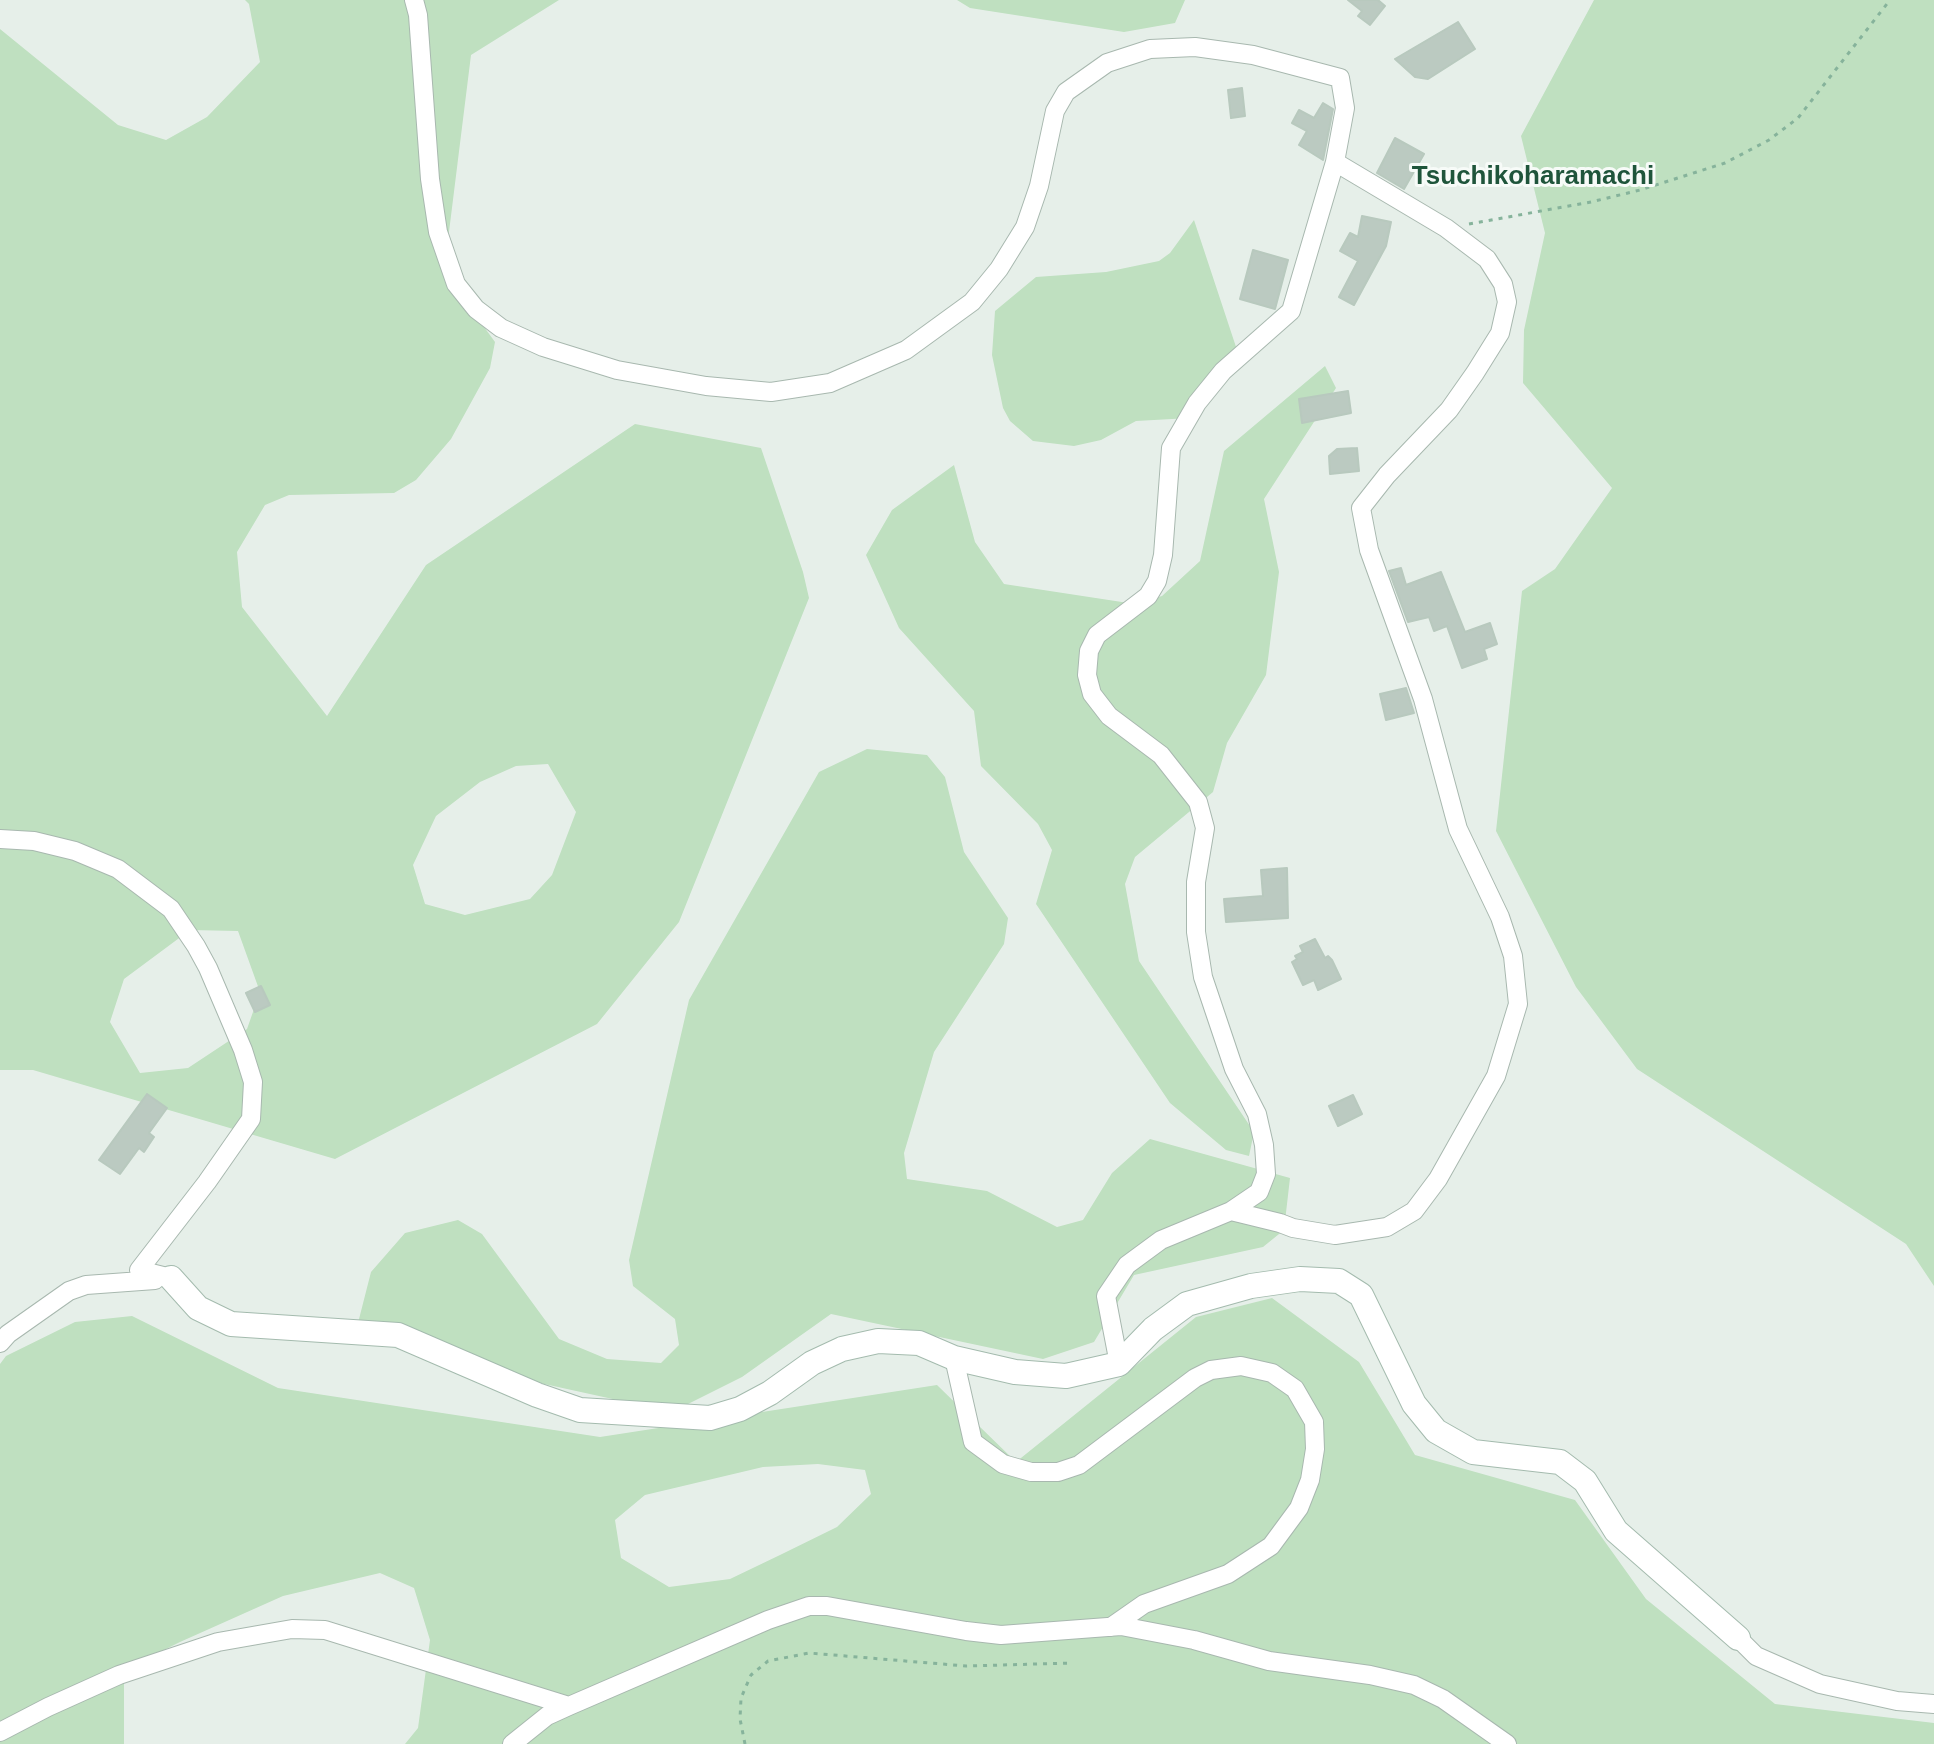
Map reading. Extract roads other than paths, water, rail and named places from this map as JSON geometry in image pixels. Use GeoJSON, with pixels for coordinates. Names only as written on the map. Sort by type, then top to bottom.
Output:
{"type":"FeatureCollection","features":[{"type":"Feature","properties":{"kind":"street"},"geometry":{"type":"LineString","coordinates":[[414,0],[418,15],[430,179],[438,232],[456,284],[476,309],[501,328],[543,347],[617,370],[706,386],[771,392],[830,383],[906,350],[972,302],[999,269],[1025,227],[1039,186],[1055,111],[1066,92],[1107,63],[1150,49],[1195,47],[1253,55],[1340,78],[1345,108],[1335,162],[1291,311],[1223,371],[1197,403],[1171,448],[1163,555],[1157,581],[1148,596],[1097,635],[1087,661],[1092,694],[1109,716],[1161,755],[1198,802],[1205,828],[1196,882],[1196,932],[1203,977],[1234,1069],[1257,1114],[1266,1174],[1259,1192],[1231,1211],[1161,1240],[1127,1265],[1106,1296],[1119,1364]]}},
{"type":"Feature","properties":{"kind":"street"},"geometry":{"type":"LineString","coordinates":[[1231,1211],[1293,1228],[1335,1235],[1387,1227],[1414,1211],[1438,1179],[1496,1076],[1518,1004],[1513,956],[1500,917],[1458,829],[1423,699],[1369,550],[1361,508],[1387,475],[1449,410],[1500,333],[1507,302],[1503,284],[1487,259],[1446,228],[1335,162]]}},
{"type":"Feature","properties":{"kind":"street"},"geometry":{"type":"LineString","coordinates":[[0,839],[34,841],[75,851],[118,869],[171,909],[208,968],[243,1050],[253,1082],[251,1119],[139,1270],[171,1278],[198,1308],[231,1324],[398,1335],[537,1395],[580,1410],[710,1418],[740,1409],[770,1393],[812,1363],[842,1349],[878,1341],[919,1343],[954,1358],[1015,1372],[1066,1376],[1119,1364],[1153,1329],[1187,1304],[1251,1286],[1288,1280],[1339,1281],[1361,1295],[1414,1404],[1436,1431],[1473,1452],[1560,1462],[1585,1481],[1616,1531],[1756,1656],[1820,1684],[1897,1701],[1934,1704]]}},
{"type":"Feature","properties":{"kind":"street"},"geometry":{"type":"LineString","coordinates":[[0,1343],[69,1291],[86,1285],[171,1278]]}},
{"type":"Feature","properties":{"kind":"street"},"geometry":{"type":"LineString","coordinates":[[954,1358],[973,1442],[1003,1464],[1031,1472],[1058,1472],[1079,1465],[1195,1378],[1211,1370],[1241,1366],[1272,1373],[1295,1389],[1314,1422],[1315,1449],[1310,1480],[1299,1508],[1271,1546],[1228,1574],[1144,1604],[1111,1627]]}},
{"type":"Feature","properties":{"kind":"street"},"geometry":{"type":"LineString","coordinates":[[512,1744],[547,1716],[569,1706],[768,1620],[809,1606],[827,1606],[1001,1635],[1121,1626],[1194,1640],[1269,1661],[1370,1675],[1414,1685],[1443,1699],[1507,1744]]}},
{"type":"Feature","properties":{"kind":"street"},"geometry":{"type":"LineString","coordinates":[[0,1732],[119,1675],[218,1642],[292,1629],[325,1630],[569,1706]]}},
{"type":"Feature","properties":{"kind":"district","name":"Tsuchikoharamachi"},"geometry":{"type":"Point","coordinates":[1533,177]}}]}
